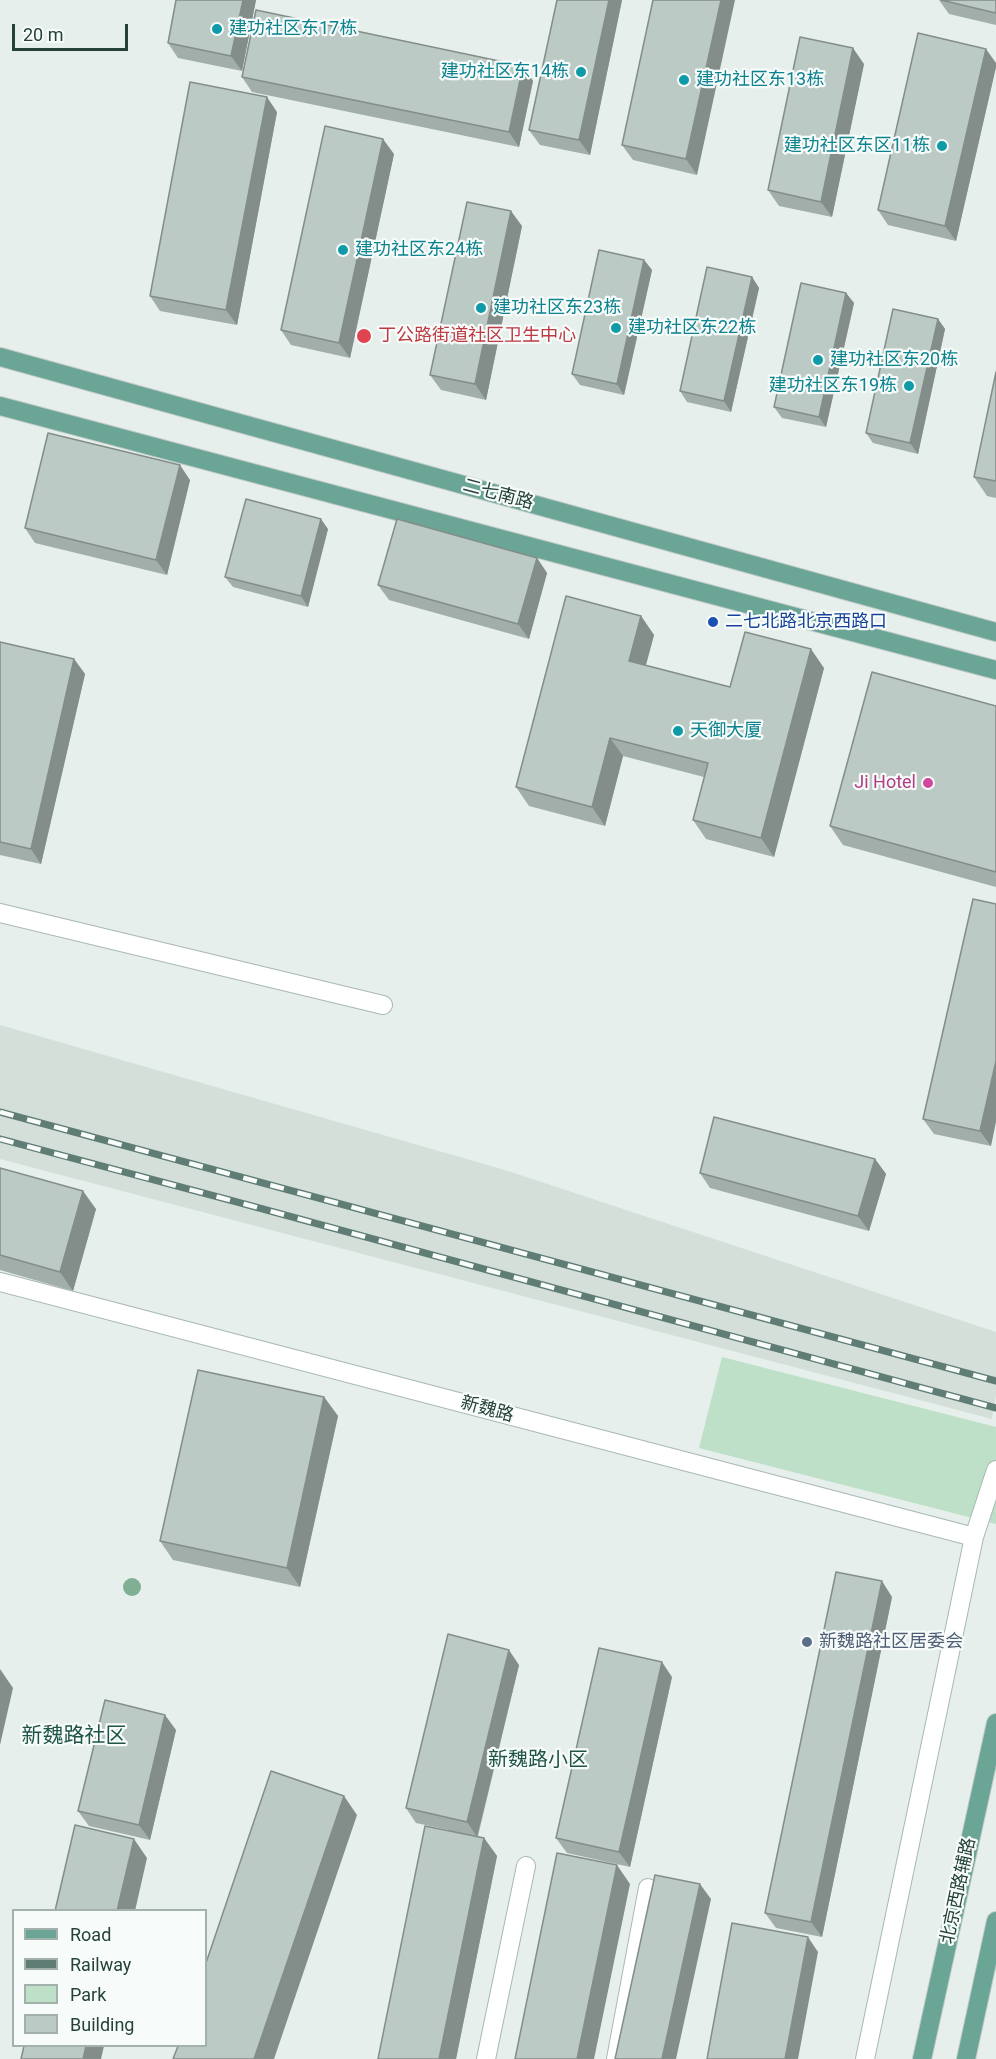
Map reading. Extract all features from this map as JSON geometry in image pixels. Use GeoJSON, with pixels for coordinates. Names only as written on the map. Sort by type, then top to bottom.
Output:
{"type":"FeatureCollection","features":[{"type":"Feature","properties":{"kind":"main road","name":"二七南路"},"geometry":{"type":"LineString","coordinates":[[0,357],[996,632]]}},
{"type":"Feature","properties":{"kind":"main road"},"geometry":{"type":"LineString","coordinates":[[0,406],[996,670]]}},
{"type":"Feature","properties":{"kind":"main road","name":"北京西路辅路"},"geometry":{"type":"LineString","coordinates":[[922,2059],[996,1723]]}},
{"type":"Feature","properties":{"kind":"main road"},"geometry":{"type":"LineString","coordinates":[[966,2059],[996,1921]]}},
{"type":"Feature","properties":{"kind":"street"},"geometry":{"type":"LineString","coordinates":[[0,913],[383,1005]]}},
{"type":"Feature","properties":{"kind":"street","name":"新魏路"},"geometry":{"type":"LineString","coordinates":[[0,1282],[974,1537]]}},
{"type":"Feature","properties":{"kind":"street"},"geometry":{"type":"LineString","coordinates":[[865,2059],[974,1537],[996,1470]]}},
{"type":"Feature","properties":{"kind":"street"},"geometry":{"type":"LineString","coordinates":[[486,2059],[526,1866]]}},
{"type":"Feature","properties":{"kind":"street"},"geometry":{"type":"LineString","coordinates":[[616,2059],[648,1888]]}},
{"type":"Feature","properties":{"kind":"shaded area"},"geometry":{"type":"Polygon","coordinates":[[[0,1025],[505,1170],[996,1332],[996,1395],[992,1419],[0,1159],[0,1025]]]}},
{"type":"Feature","properties":{"kind":"green space"},"geometry":{"type":"Polygon","coordinates":[[[722,1357],[996,1427],[996,1524],[699,1448],[722,1357]]]}},
{"type":"Feature","properties":{"kind":"building","name":"建功社区东17栋"},"geometry":{"type":"Polygon","coordinates":[[[176,0],[243,0],[231,56],[168,43],[176,0]]]}},
{"type":"Feature","properties":{"kind":"building","name":"建功社区东14栋"},"geometry":{"type":"Polygon","coordinates":[[[557,0],[609,0],[579,140],[529,130],[557,0]]]}},
{"type":"Feature","properties":{"kind":"building","name":"建功社区东13栋"},"geometry":{"type":"Polygon","coordinates":[[[653,0],[721,0],[686,159],[622,145],[653,0]]]}},
{"type":"Feature","properties":{"kind":"building"},"geometry":{"type":"Polygon","coordinates":[[[941,0],[996,0],[996,13],[941,0]]]}},
{"type":"Feature","properties":{"kind":"building"},"geometry":{"type":"Polygon","coordinates":[[[256,10],[523,66],[509,132],[242,77],[256,10]]]}},
{"type":"Feature","properties":{"kind":"building","name":"建功社区东区11栋"},"geometry":{"type":"Polygon","coordinates":[[[918,33],[986,49],[945,226],[878,210],[918,33]]]}},
{"type":"Feature","properties":{"kind":"building"},"geometry":{"type":"Polygon","coordinates":[[[800,37],[853,48],[821,202],[768,190],[800,37]]]}},
{"type":"Feature","properties":{"kind":"building"},"geometry":{"type":"Polygon","coordinates":[[[190,82],[267,97],[226,310],[150,296],[190,82]]]}},
{"type":"Feature","properties":{"kind":"building","name":"建功社区东24栋"},"geometry":{"type":"Polygon","coordinates":[[[325,126],[383,139],[339,343],[281,330],[325,126]]]}},
{"type":"Feature","properties":{"kind":"building","name":"建功社区东23栋"},"geometry":{"type":"Polygon","coordinates":[[[467,202],[511,211],[475,384],[430,375],[467,202]]]}},
{"type":"Feature","properties":{"kind":"building","name":"建功社区东22栋"},"geometry":{"type":"Polygon","coordinates":[[[599,250],[644,260],[617,384],[572,374],[599,250]]]}},
{"type":"Feature","properties":{"kind":"building"},"geometry":{"type":"Polygon","coordinates":[[[707,267],[752,277],[724,401],[680,391],[707,267]]]}},
{"type":"Feature","properties":{"kind":"building","name":"建功社区东20栋"},"geometry":{"type":"Polygon","coordinates":[[[801,283],[846,293],[819,417],[774,407],[801,283]]]}},
{"type":"Feature","properties":{"kind":"building","name":"建功社区东19栋"},"geometry":{"type":"Polygon","coordinates":[[[893,309],[938,319],[910,443],[866,433],[893,309]]]}},
{"type":"Feature","properties":{"kind":"building"},"geometry":{"type":"Polygon","coordinates":[[[996,372],[996,481],[974,477],[996,372]]]}},
{"type":"Feature","properties":{"kind":"building"},"geometry":{"type":"Polygon","coordinates":[[[48,433],[180,465],[156,560],[25,528],[48,433]]]}},
{"type":"Feature","properties":{"kind":"building"},"geometry":{"type":"Polygon","coordinates":[[[246,499],[321,519],[301,596],[225,577],[246,499]]]}},
{"type":"Feature","properties":{"kind":"building"},"geometry":{"type":"Polygon","coordinates":[[[397,519],[537,558],[518,624],[378,585],[397,519]]]}},
{"type":"Feature","properties":{"kind":"building","name":"天御大厦"},"geometry":{"type":"Polygon","coordinates":[[[566,596],[641,616],[629,661],[730,687],[745,632],[811,649],[761,838],[693,820],[708,763],[610,738],[592,807],[516,787],[566,596]]]}},
{"type":"Feature","properties":{"kind":"building"},"geometry":{"type":"Polygon","coordinates":[[[0,642],[74,659],[31,849],[0,842],[0,642]]]}},
{"type":"Feature","properties":{"kind":"building","name":"Ji Hotel"},"geometry":{"type":"Polygon","coordinates":[[[872,672],[996,706],[996,872],[830,826],[872,672]]]}},
{"type":"Feature","properties":{"kind":"building"},"geometry":{"type":"Polygon","coordinates":[[[973,899],[996,904],[996,1061],[980,1131],[923,1119],[973,899]]]}},
{"type":"Feature","properties":{"kind":"building"},"geometry":{"type":"Polygon","coordinates":[[[714,1117],[875,1159],[858,1216],[700,1173],[714,1117]]]}},
{"type":"Feature","properties":{"kind":"building"},"geometry":{"type":"Polygon","coordinates":[[[0,1168],[83,1191],[60,1272],[0,1255],[0,1168]]]}},
{"type":"Feature","properties":{"kind":"building"},"geometry":{"type":"Polygon","coordinates":[[[198,1370],[324,1397],[287,1568],[160,1541],[198,1370]]]}},
{"type":"Feature","properties":{"kind":"building"},"geometry":{"type":"Polygon","coordinates":[[[836,1572],[882,1581],[811,1922],[765,1913],[836,1572]]]}},
{"type":"Feature","properties":{"kind":"building"},"geometry":{"type":"Polygon","coordinates":[[[448,1634],[509,1650],[467,1822],[406,1808],[448,1634]]]}},
{"type":"Feature","properties":{"kind":"building"},"geometry":{"type":"Polygon","coordinates":[[[599,1648],[662,1662],[619,1852],[556,1838],[599,1648]]]}},
{"type":"Feature","properties":{"kind":"building"},"geometry":{"type":"Polygon","coordinates":[[[105,1700],[165,1715],[139,1825],[78,1811],[105,1700]]]}},
{"type":"Feature","properties":{"kind":"building"},"geometry":{"type":"Polygon","coordinates":[[[271,1771],[344,1796],[254,2059],[173,2059],[178,2047],[207,2047],[207,1960],[271,1771]]]}},
{"type":"Feature","properties":{"kind":"building"},"geometry":{"type":"Polygon","coordinates":[[[75,1825],[134,1839],[117,1909],[55,1909],[75,1825]]]}},
{"type":"Feature","properties":{"kind":"building"},"geometry":{"type":"Polygon","coordinates":[[[425,1826],[484,1838],[439,2059],[378,2059],[425,1826]]]}},
{"type":"Feature","properties":{"kind":"building"},"geometry":{"type":"Polygon","coordinates":[[[557,1853],[617,1865],[577,2059],[515,2059],[557,1853]]]}},
{"type":"Feature","properties":{"kind":"building"},"geometry":{"type":"Polygon","coordinates":[[[655,1875],[700,1884],[662,2059],[615,2059],[655,1875]]]}},
{"type":"Feature","properties":{"kind":"building"},"geometry":{"type":"Polygon","coordinates":[[[732,1923],[808,1937],[785,2059],[707,2059],[732,1923]]]}},
{"type":"Feature","properties":{"kind":"building"},"geometry":{"type":"Polygon","coordinates":[[[24,2047],[86,2047],[83,2059],[21,2059],[24,2047]]]}},
{"type":"Feature","properties":{"kind":"railway"},"geometry":{"type":"LineString","coordinates":[[0,1112],[996,1381]]}},
{"type":"Feature","properties":{"kind":"railway"},"geometry":{"type":"LineString","coordinates":[[0,1139],[996,1408]]}},
{"type":"Feature","properties":{"kind":"place","name":"建功社区东17栋"},"geometry":{"type":"Point","coordinates":[217,29]}},
{"type":"Feature","properties":{"kind":"place","name":"建功社区东14栋"},"geometry":{"type":"Point","coordinates":[581,72]}},
{"type":"Feature","properties":{"kind":"place","name":"建功社区东13栋"},"geometry":{"type":"Point","coordinates":[684,80]}},
{"type":"Feature","properties":{"kind":"place","name":"建功社区东区11栋"},"geometry":{"type":"Point","coordinates":[942,146]}},
{"type":"Feature","properties":{"kind":"place","name":"建功社区东24栋"},"geometry":{"type":"Point","coordinates":[343,250]}},
{"type":"Feature","properties":{"kind":"place","name":"建功社区东23栋"},"geometry":{"type":"Point","coordinates":[481,308]}},
{"type":"Feature","properties":{"kind":"place","name":"建功社区东22栋"},"geometry":{"type":"Point","coordinates":[616,328]}},
{"type":"Feature","properties":{"kind":"place","name":"丁公路街道社区卫生中心"},"geometry":{"type":"Point","coordinates":[364,336]}},
{"type":"Feature","properties":{"kind":"place","name":"建功社区东20栋"},"geometry":{"type":"Point","coordinates":[818,360]}},
{"type":"Feature","properties":{"kind":"place","name":"建功社区东19栋"},"geometry":{"type":"Point","coordinates":[909,386]}},
{"type":"Feature","properties":{"kind":"place","name":"二七北路北京西路口"},"geometry":{"type":"Point","coordinates":[713,622]}},
{"type":"Feature","properties":{"kind":"place","name":"天御大厦"},"geometry":{"type":"Point","coordinates":[678,731]}},
{"type":"Feature","properties":{"kind":"place","name":"Ji Hotel"},"geometry":{"type":"Point","coordinates":[928,783]}},
{"type":"Feature","properties":{"kind":"place","name":"新魏路社区居委会"},"geometry":{"type":"Point","coordinates":[807,1642]}},
{"type":"Feature","properties":{"kind":"district","name":"新魏路社区"},"geometry":{"type":"Point","coordinates":[74,1737]}},
{"type":"Feature","properties":{"kind":"district","name":"新魏路小区"},"geometry":{"type":"Point","coordinates":[538,1761]}}]}
